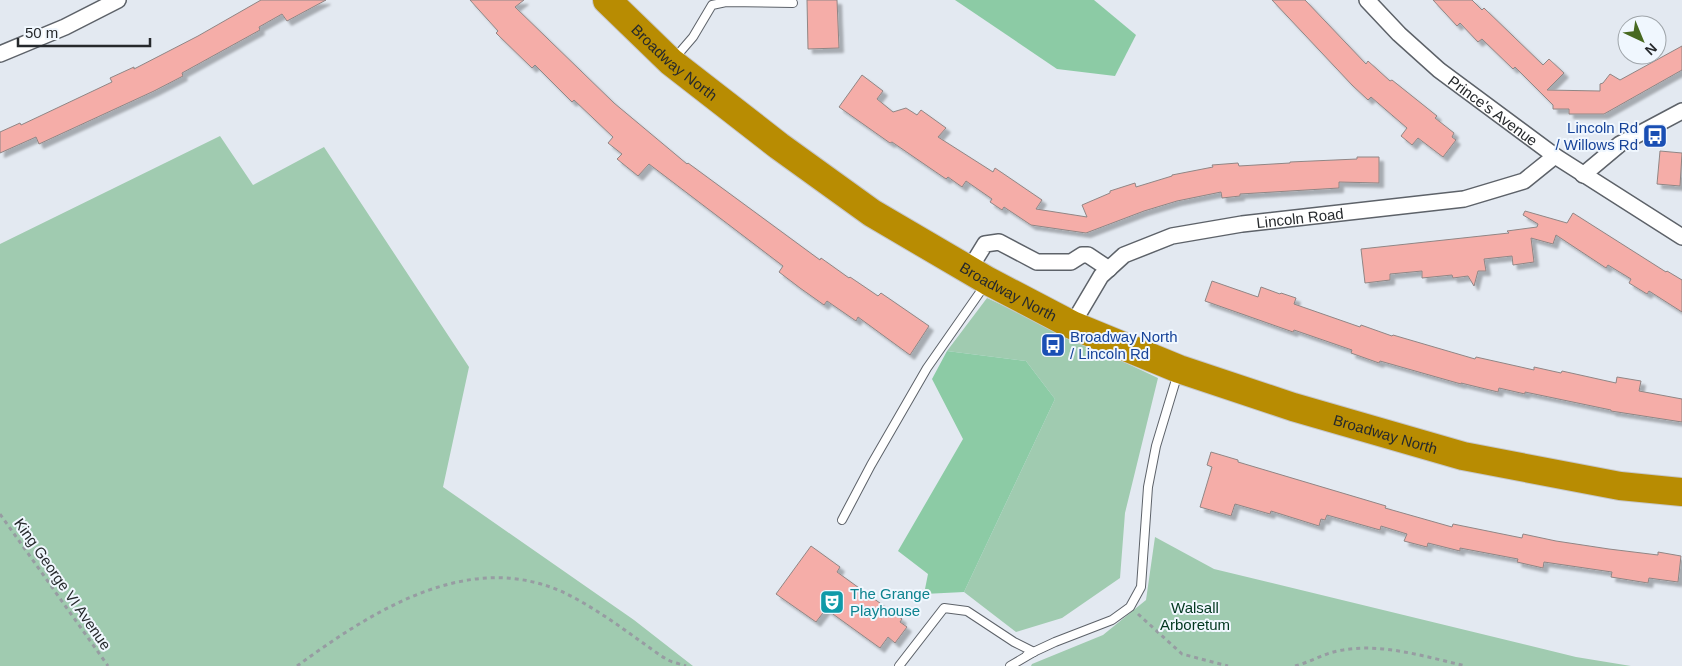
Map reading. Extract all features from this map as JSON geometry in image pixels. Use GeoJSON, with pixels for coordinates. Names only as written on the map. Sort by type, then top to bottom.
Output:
{"type":"FeatureCollection","features":[{"type":"Feature","properties":{"kind":"highway","name":"Broadway North"},"geometry":{"type":"LineString","coordinates":[[607,0],[671,62],[779,146],[872,213],[978,276],[1072,325],[1179,369],[1293,407],[1463,456],[1620,486],[1682,492]]}},
{"type":"Feature","properties":{"kind":"street"},"geometry":{"type":"LineString","coordinates":[[0,54],[65,27],[118,0]]}},
{"type":"Feature","properties":{"kind":"street","name":"Prince's Avenue"},"geometry":{"type":"LineString","coordinates":[[1366,0],[1398,34],[1439,70],[1555,156],[1682,238]]}},
{"type":"Feature","properties":{"kind":"street"},"geometry":{"type":"LineString","coordinates":[[1583,175],[1620,144],[1682,111]]}},
{"type":"Feature","properties":{"kind":"street","name":"Lincoln Road"},"geometry":{"type":"LineString","coordinates":[[1072,325],[1101,276],[1124,255],[1172,236],[1242,224],[1464,199],[1524,181],[1555,156]]}},
{"type":"Feature","properties":{"kind":"street"},"geometry":{"type":"LineString","coordinates":[[978,276],[985,244],[999,242],[1036,262],[1071,262],[1082,255],[1088,254],[1109,269]]}},
{"type":"Feature","properties":{"kind":"lane"},"geometry":{"type":"LineString","coordinates":[[671,62],[693,37],[712,5],[726,2],[793,3]]}},
{"type":"Feature","properties":{"kind":"lane"},"geometry":{"type":"LineString","coordinates":[[842,520],[978,276]]}},
{"type":"Feature","properties":{"kind":"lane"},"geometry":{"type":"LineString","coordinates":[[1010,666],[1055,642],[1112,620],[1130,607],[1141,587],[1148,487],[1179,369]]}},
{"type":"Feature","properties":{"kind":"lane"},"geometry":{"type":"LineString","coordinates":[[899,666],[944,608],[967,611],[1031,654]]}},
{"type":"Feature","properties":{"kind":"path","name":"King George VI Avenue"},"geometry":{"type":"LineString","coordinates":[[0,514],[108,666]]}},
{"type":"Feature","properties":{"kind":"path"},"geometry":{"type":"LineString","coordinates":[[297,666],[360,623],[397,603],[439,586],[457,581],[493,577],[525,581],[563,591],[615,623],[668,660],[686,666]]}},
{"type":"Feature","properties":{"kind":"path"},"geometry":{"type":"LineString","coordinates":[[1130,607],[1182,654],[1228,666]]}},
{"type":"Feature","properties":{"kind":"path"},"geometry":{"type":"LineString","coordinates":[[1295,666],[1341,650],[1365,647],[1410,653],[1466,666]]}},
{"type":"Feature","properties":{"kind":"green space"},"geometry":{"type":"Polygon","coordinates":[[[955,0],[1094,0],[1136,35],[1115,76],[1057,69],[955,0]]]}},
{"type":"Feature","properties":{"kind":"green space"},"geometry":{"type":"Polygon","coordinates":[[[220,136],[253,185],[324,147],[469,367],[443,487],[634,620],[693,666],[0,666],[0,244],[220,136]]]}},
{"type":"Feature","properties":{"kind":"green space"},"geometry":{"type":"Polygon","coordinates":[[[987,298],[1158,378],[1125,513],[1120,578],[1062,618],[1016,632],[964,592],[1055,399],[1026,361],[947,351],[987,298]]]}},
{"type":"Feature","properties":{"kind":"green space"},"geometry":{"type":"Polygon","coordinates":[[[947,351],[1026,361],[1055,399],[964,592],[924,594],[928,574],[898,551],[963,439],[932,379],[947,351]]]}},
{"type":"Feature","properties":{"kind":"green space","name":"Walsall Arboretum"},"geometry":{"type":"Polygon","coordinates":[[[1155,537],[1214,569],[1576,657],[1631,666],[1031,666],[1103,635],[1146,600],[1155,537]]]}},
{"type":"Feature","properties":{"kind":"building"},"geometry":{"type":"Polygon","coordinates":[[[261,0],[326,0],[287,21],[282,14],[259,27],[260,30],[182,73],[183,76],[154,91],[39,144],[36,137],[0,153],[0,132],[20,123],[21,125],[112,82],[110,78],[134,67],[134,69],[198,36],[261,0]]]}},
{"type":"Feature","properties":{"kind":"building"},"geometry":{"type":"Polygon","coordinates":[[[470,0],[524,0],[515,7],[614,103],[687,164],[820,260],[821,258],[878,296],[881,293],[929,326],[910,355],[858,317],[856,321],[827,301],[824,305],[800,288],[779,272],[783,266],[649,164],[638,176],[617,159],[622,154],[608,143],[613,137],[574,100],[572,102],[535,65],[532,68],[496,33],[498,31],[470,0]]]}},
{"type":"Feature","properties":{"kind":"building"},"geometry":{"type":"Polygon","coordinates":[[[807,0],[837,0],[839,48],[808,49],[807,0]]]}},
{"type":"Feature","properties":{"kind":"building"},"geometry":{"type":"Polygon","coordinates":[[[1272,0],[1305,0],[1366,64],[1368,61],[1390,81],[1392,80],[1437,116],[1435,118],[1454,133],[1452,137],[1456,140],[1443,157],[1418,138],[1412,145],[1401,136],[1407,128],[1371,97],[1368,100],[1352,85],[1272,0]]]}},
{"type":"Feature","properties":{"kind":"building"},"geometry":{"type":"Polygon","coordinates":[[[1433,0],[1472,0],[1482,10],[1484,8],[1543,65],[1549,59],[1564,73],[1547,90],[1600,91],[1600,84],[1610,74],[1620,80],[1647,65],[1667,65],[1667,54],[1682,46],[1682,70],[1604,114],[1569,114],[1569,109],[1553,109],[1553,105],[1515,67],[1513,69],[1482,39],[1478,42],[1460,23],[1457,26],[1433,0]]]}},
{"type":"Feature","properties":{"kind":"building"},"geometry":{"type":"Polygon","coordinates":[[[862,75],[883,91],[877,99],[893,112],[906,108],[917,115],[921,110],[946,128],[938,137],[993,172],[995,168],[1042,200],[1036,209],[1087,217],[1082,205],[1110,193],[1110,191],[1135,183],[1136,187],[1172,175],[1213,167],[1212,165],[1238,163],[1239,166],[1379,157],[1379,183],[1339,182],[1339,188],[1240,194],[1240,196],[1222,198],[1221,192],[1177,201],[1144,211],[1086,233],[1031,225],[1004,207],[1002,210],[990,202],[992,199],[966,181],[962,187],[948,177],[946,179],[839,107],[862,75]]]}},
{"type":"Feature","properties":{"kind":"building"},"geometry":{"type":"Polygon","coordinates":[[[1660,151],[1682,153],[1680,186],[1657,184],[1660,151]]]}},
{"type":"Feature","properties":{"kind":"building"},"geometry":{"type":"Polygon","coordinates":[[[1525,211],[1567,223],[1573,213],[1666,272],[1682,280],[1682,312],[1649,291],[1647,294],[1629,283],[1631,279],[1608,265],[1606,268],[1556,235],[1553,244],[1531,238],[1534,262],[1513,265],[1512,256],[1484,259],[1486,271],[1478,271],[1474,286],[1468,276],[1453,278],[1452,275],[1422,278],[1422,271],[1390,274],[1390,280],[1365,283],[1361,249],[1509,233],[1507,231],[1537,227],[1538,224],[1523,215],[1525,211]]]}},
{"type":"Feature","properties":{"kind":"building"},"geometry":{"type":"Polygon","coordinates":[[[1212,281],[1258,297],[1261,287],[1296,298],[1294,304],[1360,327],[1361,325],[1392,336],[1475,359],[1476,357],[1534,370],[1534,367],[1561,373],[1562,371],[1616,383],[1617,377],[1641,381],[1639,391],[1682,399],[1682,422],[1611,411],[1525,392],[1525,394],[1499,388],[1498,392],[1461,384],[1380,361],[1379,363],[1351,353],[1352,350],[1294,330],[1293,332],[1205,301],[1212,281]]]}},
{"type":"Feature","properties":{"kind":"building"},"geometry":{"type":"Polygon","coordinates":[[[1211,452],[1238,460],[1238,462],[1386,506],[1385,508],[1452,527],[1453,524],[1522,538],[1523,534],[1609,549],[1658,555],[1658,552],[1681,556],[1678,582],[1649,578],[1648,583],[1611,577],[1612,572],[1544,562],[1543,568],[1517,562],[1518,559],[1460,548],[1460,551],[1428,543],[1427,547],[1404,541],[1407,534],[1381,526],[1380,530],[1327,515],[1325,520],[1321,519],[1319,526],[1271,511],[1270,514],[1235,504],[1231,516],[1200,507],[1212,467],[1207,465],[1211,452]]]}},
{"type":"Feature","properties":{"kind":"building","name":"The Grange Playhouse"},"geometry":{"type":"Polygon","coordinates":[[[811,546],[840,567],[837,572],[902,619],[900,622],[907,627],[895,643],[888,637],[880,648],[826,609],[816,622],[776,594],[811,546]]]}},
{"type":"Feature","properties":{"kind":"place","name":"Lincoln Rd / Willows Rd"},"geometry":{"type":"Point","coordinates":[1655,136]}},
{"type":"Feature","properties":{"kind":"place","name":"Broadway North / Lincoln Rd"},"geometry":{"type":"Point","coordinates":[1053,345]}},
{"type":"Feature","properties":{"kind":"place","name":"The Grange Playhouse"},"geometry":{"type":"Point","coordinates":[832,602]}}]}
